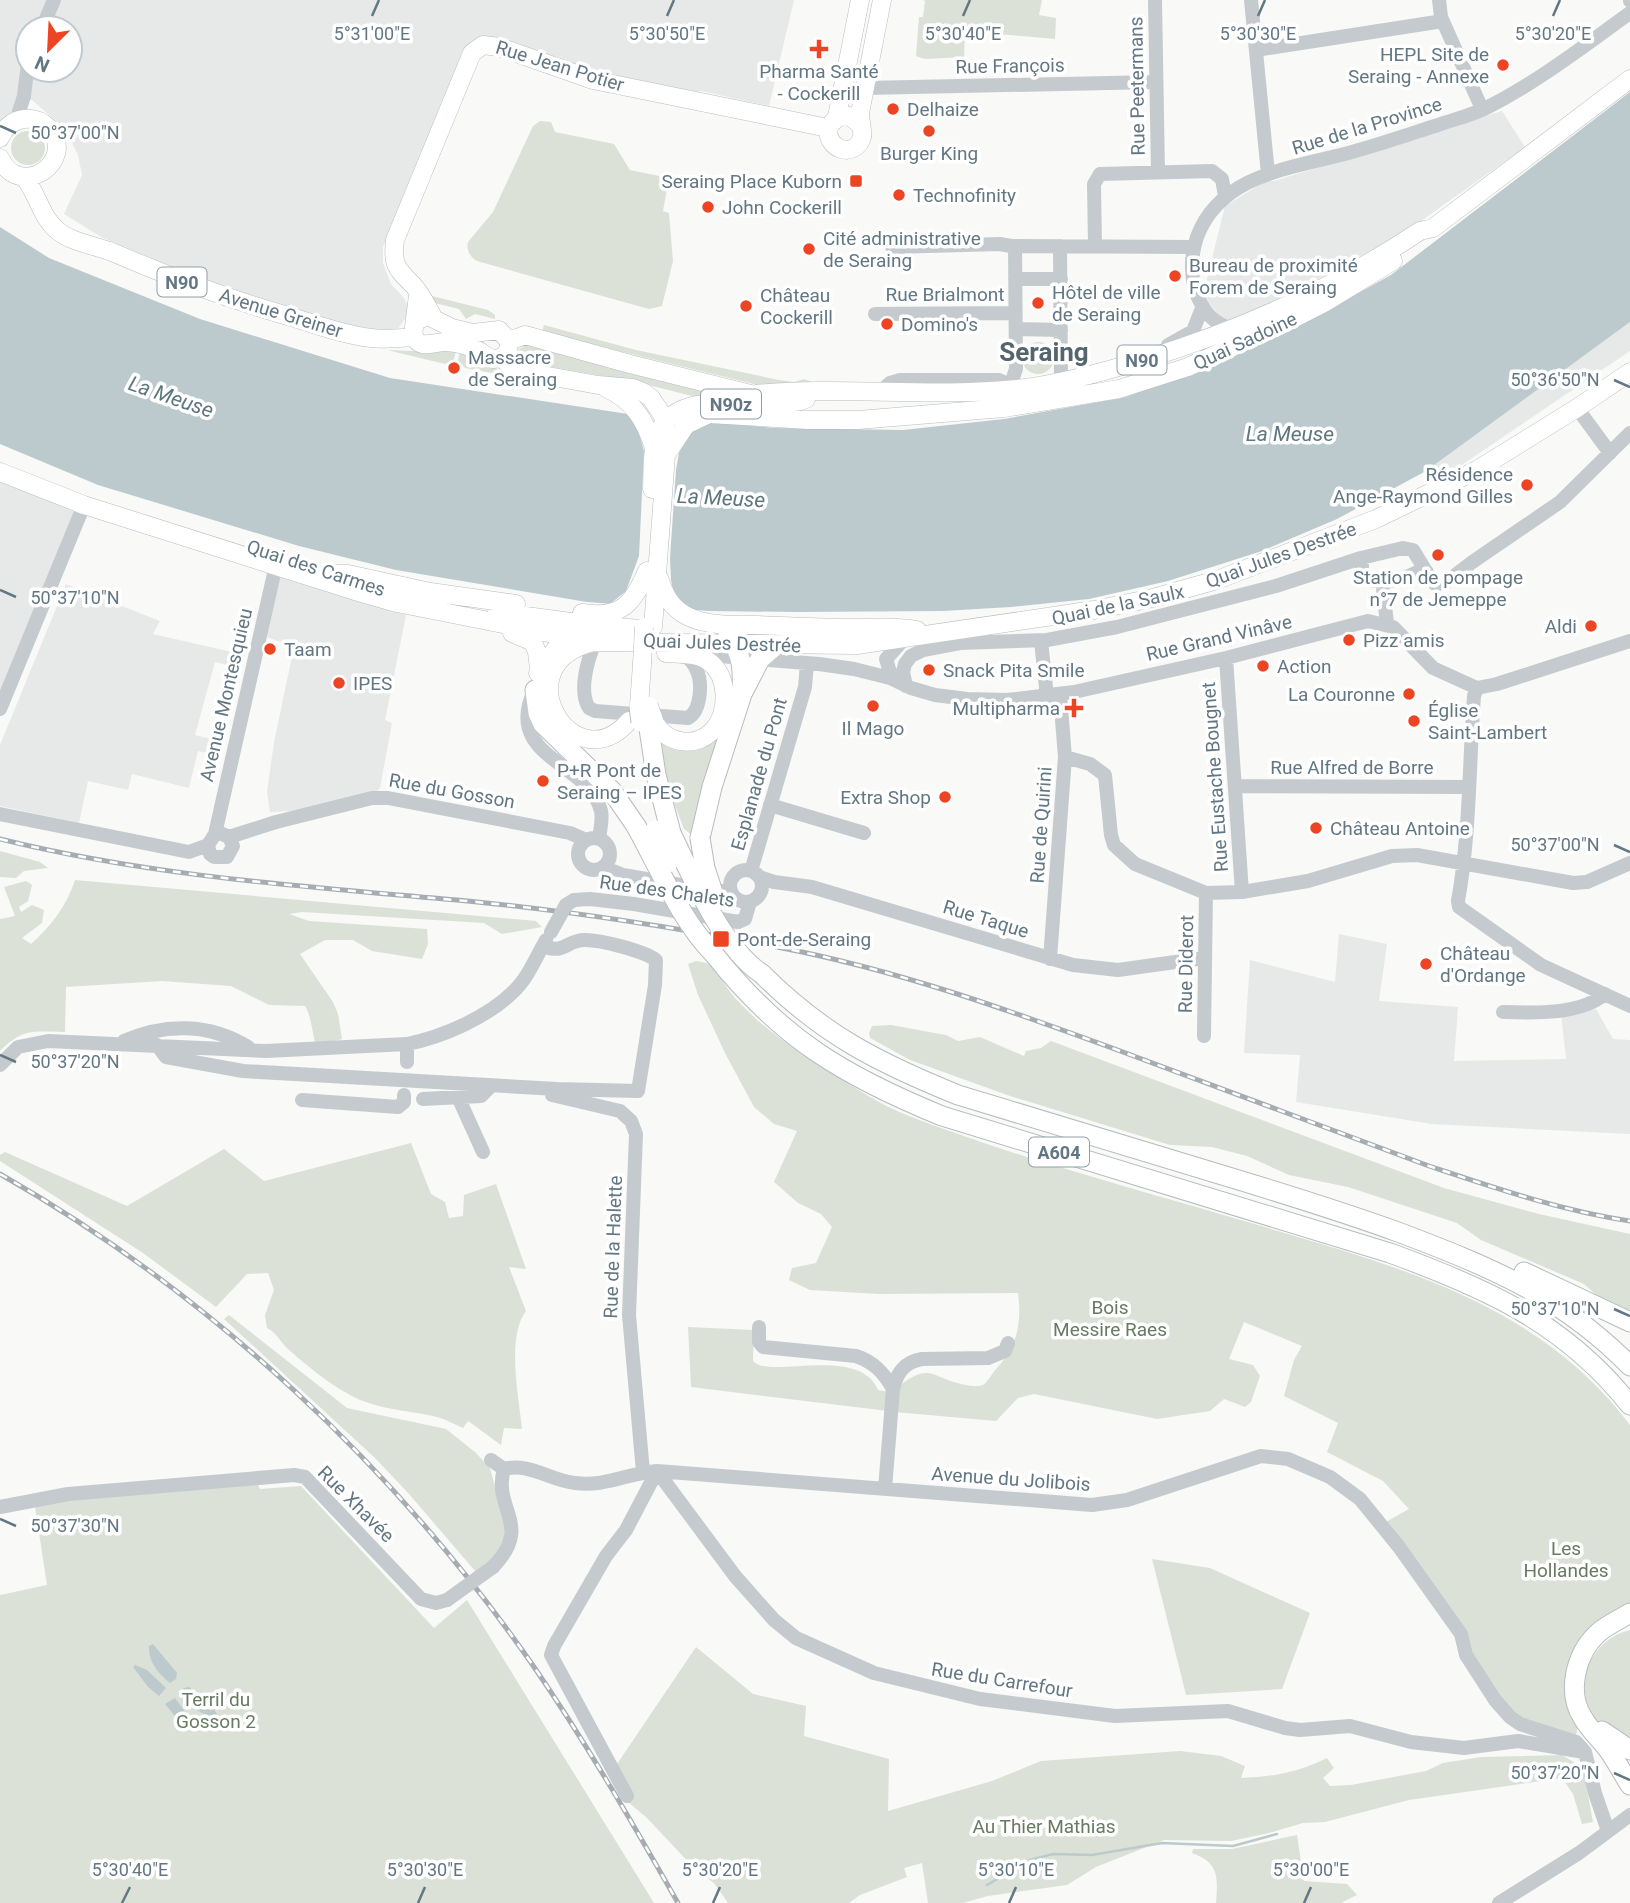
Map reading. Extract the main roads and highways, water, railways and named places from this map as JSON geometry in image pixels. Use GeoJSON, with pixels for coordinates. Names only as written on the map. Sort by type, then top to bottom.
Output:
{"type":"FeatureCollection","features":[{"type":"Feature","properties":{"kind":"highway"},"geometry":{"type":"LineString","coordinates":[[748,649],[741,694],[700,838],[705,869],[718,905],[762,974]]}},
{"type":"Feature","properties":{"kind":"highway"},"geometry":{"type":"LineString","coordinates":[[535,690],[538,713],[543,724],[654,829]]}},
{"type":"Feature","properties":{"kind":"highway","name":"A604"},"geometry":{"type":"LineString","coordinates":[[644,717],[656,775],[654,829],[685,914],[702,942],[753,1001],[821,1057],[896,1098],[942,1116],[1390,1253],[1443,1273],[1515,1306],[1550,1329],[1596,1367],[1630,1405]]}},
{"type":"Feature","properties":{"kind":"highway","name":"A604"},"geometry":{"type":"LineString","coordinates":[[654,829],[694,881],[718,923],[748,965],[835,1035],[866,1055],[958,1094],[1358,1216],[1473,1261],[1528,1287],[1589,1329],[1630,1366]]}},
{"type":"Feature","properties":{"kind":"highway"},"geometry":{"type":"LineString","coordinates":[[1358,1216],[1384,1219],[1493,1258],[1630,1322]]}},
{"type":"Feature","properties":{"kind":"highway"},"geometry":{"type":"LineString","coordinates":[[1630,1613],[1591,1640],[1580,1658],[1575,1680],[1576,1699],[1582,1717],[1608,1750],[1630,1785]]}},
{"type":"Feature","properties":{"kind":"highway"},"geometry":{"type":"LineString","coordinates":[[1630,1622],[1605,1634],[1596,1643],[1585,1660],[1580,1680],[1581,1699],[1588,1714],[1599,1729],[1630,1750]]}},
{"type":"Feature","properties":{"kind":"main road"},"geometry":{"type":"LineString","coordinates":[[860,0],[828,135],[834,146],[847,150],[860,141],[860,113],[883,0]]}},
{"type":"Feature","properties":{"kind":"main road","name":"Rue Jean Potier"},"geometry":{"type":"LineString","coordinates":[[423,325],[418,293],[396,268],[393,253],[395,240],[467,63],[472,53],[483,45],[499,47],[593,80],[833,123]]}},
{"type":"Feature","properties":{"kind":"main road","name":"Quai Sadoine"},"geometry":{"type":"LineString","coordinates":[[867,418],[1039,404],[1119,389],[1169,374],[1245,341],[1324,303],[1412,248],[1426,238],[1433,228],[1630,79]]}},
{"type":"Feature","properties":{"kind":"main road"},"geometry":{"type":"LineString","coordinates":[[833,123],[849,116],[861,125]]}},
{"type":"Feature","properties":{"kind":"main road"},"geometry":{"type":"LineString","coordinates":[[0,138],[7,126],[26,119],[36,120],[50,130],[56,146],[54,160],[42,173],[37,197]]}},
{"type":"Feature","properties":{"kind":"main road","name":"Avenue Greiner"},"geometry":{"type":"LineString","coordinates":[[0,160],[11,172],[24,177],[47,219],[57,230],[79,242],[112,252],[138,265],[230,299],[350,334],[388,339],[423,325]]}},
{"type":"Feature","properties":{"kind":"main road"},"geometry":{"type":"LineString","coordinates":[[24,177],[42,173]]}},
{"type":"Feature","properties":{"kind":"main road","name":"Quai Sadoine"},"geometry":{"type":"LineString","coordinates":[[826,392],[1009,389],[1061,382],[1103,372],[1233,329],[1346,276],[1420,231],[1433,228]]}},
{"type":"Feature","properties":{"kind":"main road"},"geometry":{"type":"LineString","coordinates":[[505,349],[493,359],[460,344],[436,342],[424,345],[423,325],[473,333],[499,330],[515,370],[598,385],[633,388],[643,392],[666,418],[658,434],[660,452]]}},
{"type":"Feature","properties":{"kind":"main road"},"geometry":{"type":"LineString","coordinates":[[482,352],[480,342],[485,333]]}},
{"type":"Feature","properties":{"kind":"main road","name":"N90"},"geometry":{"type":"LineString","coordinates":[[505,349],[526,335],[630,364],[794,404],[867,418]]}},
{"type":"Feature","properties":{"kind":"main road","name":"Quai Jules Destrée"},"geometry":{"type":"LineString","coordinates":[[643,631],[680,649],[857,645],[950,626],[979,627],[1094,610],[1153,598],[1268,562],[1348,531],[1443,488],[1487,464],[1630,372]]}},
{"type":"Feature","properties":{"kind":"main road"},"geometry":{"type":"LineString","coordinates":[[598,385],[624,398],[639,413],[660,452]]}},
{"type":"Feature","properties":{"kind":"main road","name":"N90"},"geometry":{"type":"LineString","coordinates":[[756,394],[826,392]]}},
{"type":"Feature","properties":{"kind":"main road","name":"N90z"},"geometry":{"type":"LineString","coordinates":[[666,418],[681,410],[703,404],[794,404],[826,392]]}},
{"type":"Feature","properties":{"kind":"main road","name":"N90z"},"geometry":{"type":"LineString","coordinates":[[660,452],[697,418],[719,414],[808,420],[867,418]]}},
{"type":"Feature","properties":{"kind":"main road","name":"A604"},"geometry":{"type":"LineString","coordinates":[[644,717],[646,664],[642,607],[652,572],[660,452]]}},
{"type":"Feature","properties":{"kind":"main road","name":"Quai des Carmes"},"geometry":{"type":"LineString","coordinates":[[0,459],[89,497],[332,574],[430,601],[643,631]]}},
{"type":"Feature","properties":{"kind":"main road","name":"Quai des Carmes"},"geometry":{"type":"LineString","coordinates":[[0,472],[84,505],[376,597],[595,642],[643,631]]}},
{"type":"Feature","properties":{"kind":"main road"},"geometry":{"type":"LineString","coordinates":[[652,572],[677,610],[697,620],[741,625],[854,628],[894,626],[910,634]]}},
{"type":"Feature","properties":{"kind":"main road"},"geometry":{"type":"LineString","coordinates":[[332,574],[348,574],[430,592],[587,614],[606,614],[642,607]]}},
{"type":"Feature","properties":{"kind":"main road"},"geometry":{"type":"LineString","coordinates":[[466,617],[526,637],[533,642],[539,669],[535,690]]}},
{"type":"Feature","properties":{"kind":"main road"},"geometry":{"type":"LineString","coordinates":[[539,669],[565,637],[586,624]]}},
{"type":"Feature","properties":{"kind":"main road","name":"Quai Jules Destrée"},"geometry":{"type":"LineString","coordinates":[[643,631],[748,649],[910,634]]}},
{"type":"Feature","properties":{"kind":"main road"},"geometry":{"type":"LineString","coordinates":[[595,642],[624,650],[680,649],[714,665],[723,681],[724,699],[717,724],[706,736],[686,742],[667,737],[644,717],[612,734],[592,738],[567,729],[553,711],[549,691],[553,672],[573,649],[595,642]]}},
{"type":"Feature","properties":{"kind":"water","name":"La Meuse"},"geometry":{"type":"Polygon","coordinates":[[[1630,92],[1630,322],[1426,471],[1337,519],[1262,551],[1168,581],[1089,599],[943,611],[796,612],[710,611],[587,602],[396,570],[299,546],[98,485],[0,444],[0,227],[49,258],[200,319],[390,378],[628,414],[775,428],[903,430],[1004,419],[1126,397],[1199,370],[1311,319],[1391,275],[1630,92]]]}},
{"type":"Feature","properties":{"kind":"water"},"geometry":{"type":"Polygon","coordinates":[[[153,1644],[177,1673],[176,1679],[170,1683],[152,1662],[149,1646],[153,1644]]]}},
{"type":"Feature","properties":{"kind":"water"},"geometry":{"type":"Polygon","coordinates":[[[135,1665],[147,1670],[166,1688],[159,1696],[148,1687],[133,1667],[135,1665]]]}},
{"type":"Feature","properties":{"kind":"water"},"geometry":{"type":"Polygon","coordinates":[[[189,1687],[214,1709],[217,1714],[214,1717],[204,1714],[179,1694],[189,1687]]]}},
{"type":"Feature","properties":{"kind":"water"},"geometry":{"type":"Polygon","coordinates":[[[175,1698],[194,1724],[195,1730],[191,1731],[178,1720],[165,1704],[175,1698]]]}},
{"type":"Feature","properties":{"kind":"waterway"},"geometry":{"type":"LineString","coordinates":[[987,1885],[1030,1860],[1053,1854],[1092,1855],[1162,1843],[1233,1846],[1277,1834]]}},
{"type":"Feature","properties":{"kind":"railway"},"geometry":{"type":"LineString","coordinates":[[0,839],[177,872],[552,911],[702,933],[822,956],[912,980],[1000,1008],[1429,1166],[1554,1205],[1630,1221]]}},
{"type":"Feature","properties":{"kind":"railway"},"geometry":{"type":"LineString","coordinates":[[0,1174],[78,1221],[153,1273],[225,1330],[293,1390],[359,1454],[420,1521],[478,1591],[532,1664],[608,1782],[678,1903]]}},
{"type":"Feature","properties":{"kind":"place","name":"Pharma Santé - Cockerill"},"geometry":{"type":"Point","coordinates":[819,49]}},
{"type":"Feature","properties":{"kind":"place","name":"HEPL Site de Seraing - Annexe"},"geometry":{"type":"Point","coordinates":[1503,65]}},
{"type":"Feature","properties":{"kind":"place","name":"Delhaize"},"geometry":{"type":"Point","coordinates":[893,109]}},
{"type":"Feature","properties":{"kind":"place","name":"Burger King"},"geometry":{"type":"Point","coordinates":[929,131]}},
{"type":"Feature","properties":{"kind":"place","name":"Seraing Place Kuborn"},"geometry":{"type":"Point","coordinates":[856,181]}},
{"type":"Feature","properties":{"kind":"place","name":"Technofinity"},"geometry":{"type":"Point","coordinates":[899,195]}},
{"type":"Feature","properties":{"kind":"place","name":"John Cockerill"},"geometry":{"type":"Point","coordinates":[708,207]}},
{"type":"Feature","properties":{"kind":"place","name":"Cité administrative de Seraing"},"geometry":{"type":"Point","coordinates":[809,249]}},
{"type":"Feature","properties":{"kind":"place","name":"Bureau de proximité Forem de Seraing"},"geometry":{"type":"Point","coordinates":[1175,276]}},
{"type":"Feature","properties":{"kind":"place","name":"Hôtel de ville de Seraing"},"geometry":{"type":"Point","coordinates":[1038,303]}},
{"type":"Feature","properties":{"kind":"place","name":"Château Cockerill"},"geometry":{"type":"Point","coordinates":[746,306]}},
{"type":"Feature","properties":{"kind":"place","name":"Domino's"},"geometry":{"type":"Point","coordinates":[887,324]}},
{"type":"Feature","properties":{"kind":"place","name":"Massacre de Seraing"},"geometry":{"type":"Point","coordinates":[454,368]}},
{"type":"Feature","properties":{"kind":"place","name":"Résidence Ange-Raymond Gilles"},"geometry":{"type":"Point","coordinates":[1527,485]}},
{"type":"Feature","properties":{"kind":"place","name":"Station de pompage n°7 de Jemeppe"},"geometry":{"type":"Point","coordinates":[1438,555]}},
{"type":"Feature","properties":{"kind":"place","name":"Aldi"},"geometry":{"type":"Point","coordinates":[1591,626]}},
{"type":"Feature","properties":{"kind":"place","name":"Pizz amis"},"geometry":{"type":"Point","coordinates":[1349,640]}},
{"type":"Feature","properties":{"kind":"place","name":"Taam"},"geometry":{"type":"Point","coordinates":[270,649]}},
{"type":"Feature","properties":{"kind":"place","name":"Action"},"geometry":{"type":"Point","coordinates":[1263,666]}},
{"type":"Feature","properties":{"kind":"place","name":"Snack Pita Smile"},"geometry":{"type":"Point","coordinates":[929,670]}},
{"type":"Feature","properties":{"kind":"place","name":"IPES"},"geometry":{"type":"Point","coordinates":[339,683]}},
{"type":"Feature","properties":{"kind":"place","name":"La Couronne"},"geometry":{"type":"Point","coordinates":[1409,694]}},
{"type":"Feature","properties":{"kind":"place","name":"Il Mago"},"geometry":{"type":"Point","coordinates":[873,706]}},
{"type":"Feature","properties":{"kind":"place","name":"Multipharma"},"geometry":{"type":"Point","coordinates":[1074,708]}},
{"type":"Feature","properties":{"kind":"place","name":"Église Saint-Lambert"},"geometry":{"type":"Point","coordinates":[1414,721]}},
{"type":"Feature","properties":{"kind":"place","name":"P+R Pont de Seraing – IPES"},"geometry":{"type":"Point","coordinates":[543,781]}},
{"type":"Feature","properties":{"kind":"place","name":"Extra Shop"},"geometry":{"type":"Point","coordinates":[945,797]}},
{"type":"Feature","properties":{"kind":"place","name":"Château Antoine"},"geometry":{"type":"Point","coordinates":[1316,828]}},
{"type":"Feature","properties":{"kind":"place","name":"Pont-de-Seraing"},"geometry":{"type":"Point","coordinates":[721,939]}},
{"type":"Feature","properties":{"kind":"place","name":"Château d'Ordange"},"geometry":{"type":"Point","coordinates":[1426,964]}},
{"type":"Feature","properties":{"kind":"district","name":"Seraing"},"geometry":{"type":"Point","coordinates":[1044,352]}},
{"type":"Feature","properties":{"kind":"park label","name":"Bois Messire Raes"},"geometry":{"type":"Point","coordinates":[1110,1318]}},
{"type":"Feature","properties":{"kind":"park label","name":"Les Hollandes"},"geometry":{"type":"Point","coordinates":[1566,1559]}},
{"type":"Feature","properties":{"kind":"park label","name":"Terril du Gosson 2"},"geometry":{"type":"Point","coordinates":[216,1710]}},
{"type":"Feature","properties":{"kind":"park label","name":"Au Thier Mathias"},"geometry":{"type":"Point","coordinates":[1044,1826]}}]}
